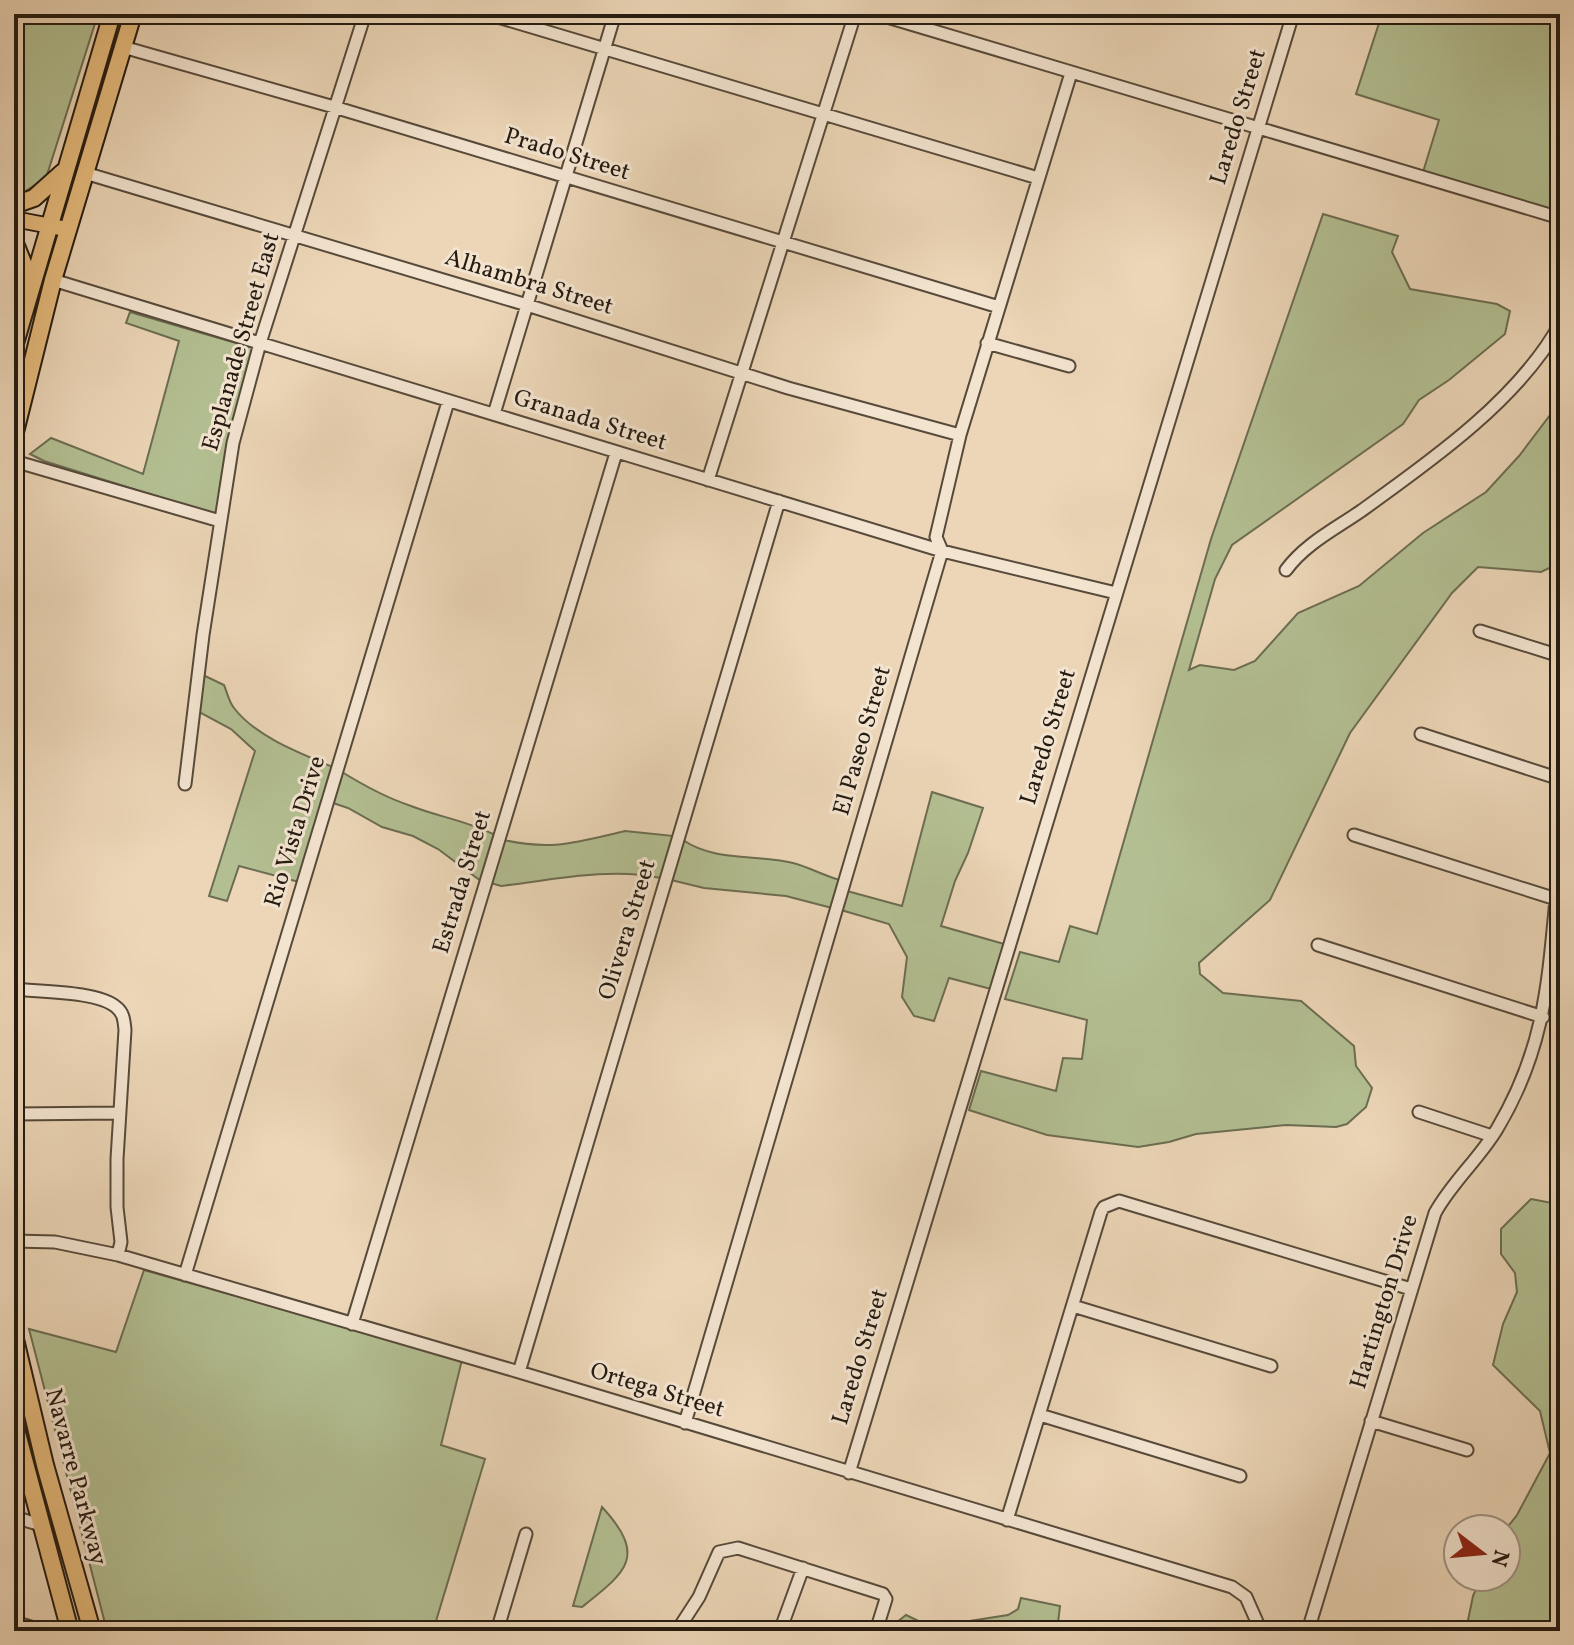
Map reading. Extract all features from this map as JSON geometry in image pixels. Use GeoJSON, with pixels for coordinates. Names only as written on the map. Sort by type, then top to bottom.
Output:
{"type":"FeatureCollection","features":[{"type":"Feature","properties":{"kind":"highway"},"geometry":{"type":"LineString","coordinates":[[14,347],[112,14]]}},
{"type":"Feature","properties":{"kind":"highway"},"geometry":{"type":"LineString","coordinates":[[14,436],[53,280],[133,14]]}},
{"type":"Feature","properties":{"kind":"highway"},"geometry":{"type":"LineString","coordinates":[[14,205],[40,194],[65,170]]}},
{"type":"Feature","properties":{"kind":"highway"},"geometry":{"type":"LineString","coordinates":[[14,241],[23,263],[25,304]]}},
{"type":"Feature","properties":{"kind":"highway","name":"Navarre Parkway"},"geometry":{"type":"LineString","coordinates":[[14,1335],[45,1465],[92,1631]]}},
{"type":"Feature","properties":{"kind":"highway","name":"Navarre Parkway"},"geometry":{"type":"LineString","coordinates":[[14,1422],[70,1631]]}},
{"type":"Feature","properties":{"kind":"main road"},"geometry":{"type":"LineString","coordinates":[[14,219],[68,229]]}},
{"type":"Feature","properties":{"kind":"street","name":"Esplanade Street East"},"geometry":{"type":"LineString","coordinates":[[185,784],[233,443],[260,343],[365,14]]}},
{"type":"Feature","properties":{"kind":"street"},"geometry":{"type":"LineString","coordinates":[[488,14],[1038,178]]}},
{"type":"Feature","properties":{"kind":"street"},"geometry":{"type":"LineString","coordinates":[[494,414],[615,14]]}},
{"type":"Feature","properties":{"kind":"street"},"geometry":{"type":"LineString","coordinates":[[708,480],[855,14]]}},
{"type":"Feature","properties":{"kind":"street"},"geometry":{"type":"LineString","coordinates":[[877,14],[1560,218]]}},
{"type":"Feature","properties":{"kind":"street","name":"Laredo Street"},"geometry":{"type":"LineString","coordinates":[[849,1473],[1293,14]]}},
{"type":"Feature","properties":{"kind":"street","name":"Prado Street"},"geometry":{"type":"LineString","coordinates":[[123,47],[334,107],[999,307]]}},
{"type":"Feature","properties":{"kind":"street","name":"El Paseo Street"},"geometry":{"type":"LineString","coordinates":[[685,1423],[942,551],[936,537],[960,435],[1071,73]]}},
{"type":"Feature","properties":{"kind":"street","name":"Alhambra Street"},"geometry":{"type":"LineString","coordinates":[[85,173],[527,305],[788,388],[960,435]]}},
{"type":"Feature","properties":{"kind":"street","name":"Granada Street"},"geometry":{"type":"LineString","coordinates":[[53,280],[942,551],[1116,593]]}},
{"type":"Feature","properties":{"kind":"street"},"geometry":{"type":"LineString","coordinates":[[1286,570],[1297,554],[1396,485],[1502,400],[1541,356],[1560,324]]}},
{"type":"Feature","properties":{"kind":"street"},"geometry":{"type":"LineString","coordinates":[[987,343],[1069,366]]}},
{"type":"Feature","properties":{"kind":"street","name":"Rio Vista Drive"},"geometry":{"type":"LineString","coordinates":[[185,1275],[448,402]]}},
{"type":"Feature","properties":{"kind":"street","name":"Estrada Street"},"geometry":{"type":"LineString","coordinates":[[352,1324],[616,453]]}},
{"type":"Feature","properties":{"kind":"street"},"geometry":{"type":"LineString","coordinates":[[14,461],[220,521]]}},
{"type":"Feature","properties":{"kind":"street","name":"Olivera Street"},"geometry":{"type":"LineString","coordinates":[[519,1372],[779,501]]}},
{"type":"Feature","properties":{"kind":"street"},"geometry":{"type":"LineString","coordinates":[[1480,631],[1560,656]]}},
{"type":"Feature","properties":{"kind":"street"},"geometry":{"type":"LineString","coordinates":[[1421,734],[1560,779]]}},
{"type":"Feature","properties":{"kind":"street"},"geometry":{"type":"LineString","coordinates":[[1354,835],[1556,899]]}},
{"type":"Feature","properties":{"kind":"street","name":"Hartington Drive"},"geometry":{"type":"LineString","coordinates":[[1305,1631],[1310,1624],[1435,1213],[1445,1195],[1492,1136],[1525,1074],[1543,1017],[1560,861]]}},
{"type":"Feature","properties":{"kind":"street"},"geometry":{"type":"LineString","coordinates":[[1318,945],[1543,1017]]}},
{"type":"Feature","properties":{"kind":"street"},"geometry":{"type":"LineString","coordinates":[[14,989],[99,998],[115,1005],[122,1013],[125,1030],[119,1113],[117,1207],[121,1242],[118,1255]]}},
{"type":"Feature","properties":{"kind":"street"},"geometry":{"type":"LineString","coordinates":[[1419,1112],[1492,1136]]}},
{"type":"Feature","properties":{"kind":"street"},"geometry":{"type":"LineString","coordinates":[[14,1114],[119,1113]]}},
{"type":"Feature","properties":{"kind":"street"},"geometry":{"type":"LineString","coordinates":[[1007,1520],[1101,1212],[1110,1204],[1119,1201],[1411,1289]]}},
{"type":"Feature","properties":{"kind":"street","name":"Ortega Street"},"geometry":{"type":"LineString","coordinates":[[14,1241],[55,1242],[118,1255],[519,1372],[1232,1587],[1246,1597],[1261,1631]]}},
{"type":"Feature","properties":{"kind":"street"},"geometry":{"type":"LineString","coordinates":[[1073,1306],[1271,1366]]}},
{"type":"Feature","properties":{"kind":"street"},"geometry":{"type":"LineString","coordinates":[[1040,1415],[1240,1476]]}},
{"type":"Feature","properties":{"kind":"street"},"geometry":{"type":"LineString","coordinates":[[1371,1421],[1467,1450]]}},
{"type":"Feature","properties":{"kind":"street"},"geometry":{"type":"LineString","coordinates":[[14,1517],[41,1525]]}},
{"type":"Feature","properties":{"kind":"street"},"geometry":{"type":"LineString","coordinates":[[497,1631],[526,1534]]}},
{"type":"Feature","properties":{"kind":"street"},"geometry":{"type":"LineString","coordinates":[[677,1631],[699,1597],[716,1559],[724,1549],[738,1548],[883,1594],[886,1599],[876,1631]]}},
{"type":"Feature","properties":{"kind":"street"},"geometry":{"type":"LineString","coordinates":[[780,1631],[803,1568]]}},
{"type":"Feature","properties":{"kind":"street"},"geometry":{"type":"LineString","coordinates":[[14,1622],[44,1631]]}},
{"type":"Feature","properties":{"kind":"green space"},"geometry":{"type":"Polygon","coordinates":[[[14,14],[98,14],[46,178],[14,195],[14,14]]]}},
{"type":"Feature","properties":{"kind":"green space"},"geometry":{"type":"Polygon","coordinates":[[[1382,14],[1417,14],[1443,23],[1447,14],[1560,14],[1560,213],[1423,172],[1439,120],[1356,94],[1382,14]]]}},
{"type":"Feature","properties":{"kind":"green space"},"geometry":{"type":"Polygon","coordinates":[[[1323,214],[1398,236],[1392,252],[1410,289],[1497,304],[1510,311],[1505,334],[1419,400],[1403,424],[1232,545],[1215,579],[1189,670],[1200,665],[1234,670],[1255,661],[1298,613],[1359,586],[1423,533],[1486,492],[1519,456],[1560,402],[1560,563],[1541,572],[1478,567],[1452,593],[1350,733],[1270,900],[1199,963],[1200,974],[1223,993],[1301,1001],[1354,1046],[1356,1066],[1372,1088],[1366,1107],[1347,1124],[1336,1127],[1286,1125],[1196,1134],[1138,1147],[1047,1135],[969,1110],[981,1071],[1056,1091],[1063,1058],[1082,1059],[1087,1020],[1005,999],[1020,952],[1059,962],[1070,926],[1097,934],[1211,539],[1323,214]]]}},
{"type":"Feature","properties":{"kind":"green space"},"geometry":{"type":"Polygon","coordinates":[[[130,312],[253,348],[228,442],[216,515],[30,454],[51,438],[143,474],[179,341],[126,323],[130,312]]]}},
{"type":"Feature","properties":{"kind":"green space"},"geometry":{"type":"Polygon","coordinates":[[[203,675],[224,685],[232,706],[254,728],[280,744],[333,767],[299,882],[239,866],[227,901],[209,896],[255,751],[231,729],[199,712],[203,675]]]}},
{"type":"Feature","properties":{"kind":"green space"},"geometry":{"type":"Polygon","coordinates":[[[342,772],[393,799],[495,835],[481,881],[438,849],[333,803],[342,772]]]}},
{"type":"Feature","properties":{"kind":"green space"},"geometry":{"type":"Polygon","coordinates":[[[932,792],[983,808],[941,926],[1004,944],[991,989],[949,978],[934,1021],[914,1016],[902,997],[907,957],[889,924],[841,910],[847,891],[902,906],[932,792]]]}},
{"type":"Feature","properties":{"kind":"green space"},"geometry":{"type":"Polygon","coordinates":[[[625,831],[674,836],[661,878],[601,874],[501,886],[491,883],[504,840],[551,845],[625,831]]]}},
{"type":"Feature","properties":{"kind":"green space"},"geometry":{"type":"Polygon","coordinates":[[[683,840],[709,852],[779,860],[840,880],[832,908],[786,896],[704,888],[671,880],[683,840]]]}},
{"type":"Feature","properties":{"kind":"green space"},"geometry":{"type":"Polygon","coordinates":[[[1531,1199],[1557,1204],[1560,1199],[1560,1631],[1476,1631],[1467,1625],[1474,1593],[1522,1593],[1522,1513],[1518,1513],[1550,1453],[1540,1411],[1493,1365],[1503,1324],[1517,1292],[1515,1273],[1501,1254],[1501,1229],[1531,1199]]]}},
{"type":"Feature","properties":{"kind":"green space"},"geometry":{"type":"Polygon","coordinates":[[[144,1270],[462,1360],[441,1445],[485,1459],[433,1631],[107,1631],[29,1329],[116,1352],[144,1270]]]}},
{"type":"Feature","properties":{"kind":"green space"},"geometry":{"type":"Polygon","coordinates":[[[602,1507],[624,1539],[626,1563],[597,1595],[582,1607],[573,1606],[602,1507]]]}},
{"type":"Feature","properties":{"kind":"green space"},"geometry":{"type":"Polygon","coordinates":[[[1021,1598],[1060,1606],[1057,1631],[894,1631],[897,1622],[906,1615],[931,1627],[1008,1615],[1018,1609],[1021,1598]]]}}]}
